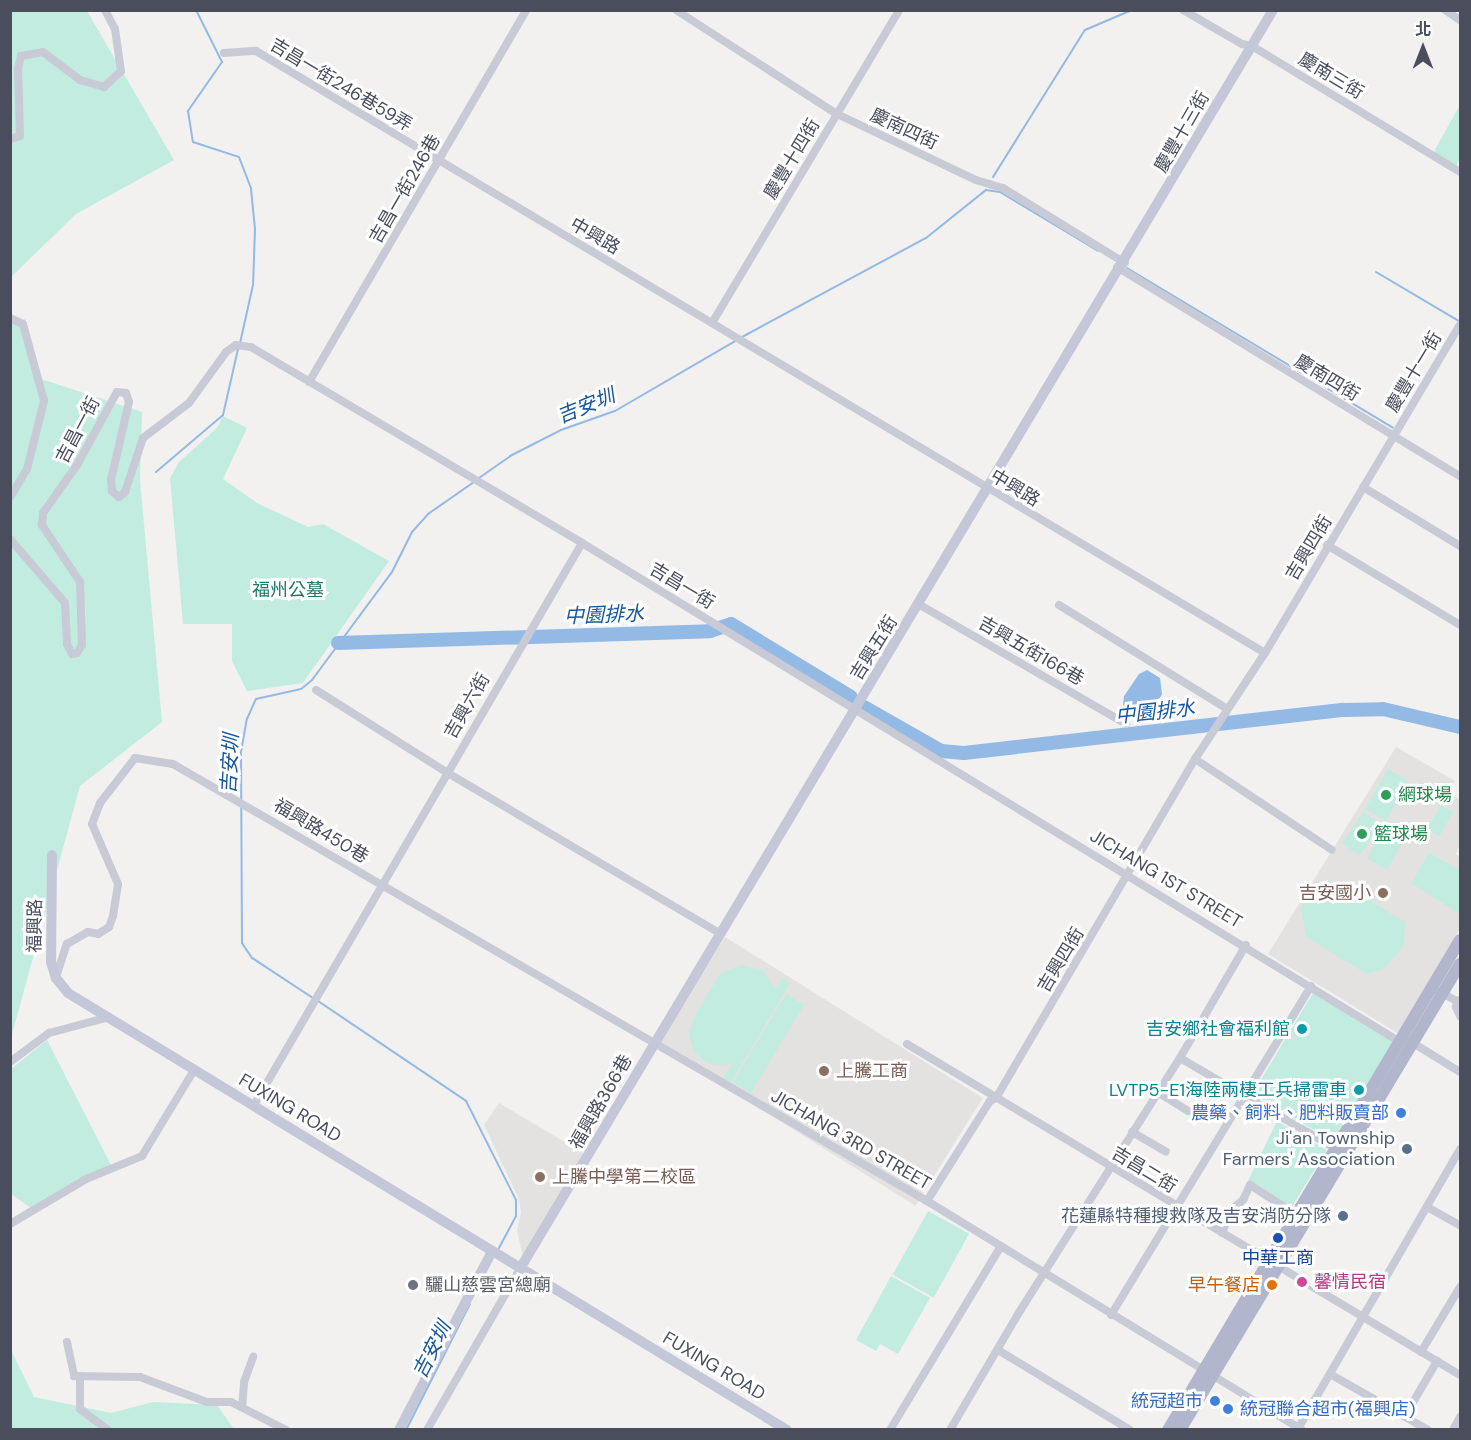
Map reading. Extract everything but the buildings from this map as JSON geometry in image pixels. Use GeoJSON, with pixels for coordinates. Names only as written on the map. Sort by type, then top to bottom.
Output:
{"type":"FeatureCollection","features":[{"type":"Feature","properties":{"kind":"main road"},"geometry":{"type":"LineString","coordinates":[[1168,1430],[1208,1370],[1342,1153],[1438,991],[1461,940]]}},
{"type":"Feature","properties":{"kind":"main road"},"geometry":{"type":"LineString","coordinates":[[1438,991],[1461,964]]}},
{"type":"Feature","properties":{"kind":"main road"},"geometry":{"type":"LineString","coordinates":[[1180,1430],[1208,1370]]}},
{"type":"Feature","properties":{"kind":"street"},"geometry":{"type":"LineString","coordinates":[[10,139],[20,136],[18,69],[21,56],[43,52],[80,80],[104,87],[121,71],[115,29],[105,10]]}},
{"type":"Feature","properties":{"kind":"street","name":"吉昌一街246巷"},"geometry":{"type":"LineString","coordinates":[[309,382],[526,10]]}},
{"type":"Feature","properties":{"kind":"street","name":"慶南四街"},"geometry":{"type":"LineString","coordinates":[[676,10],[837,114],[976,180],[1003,188],[1121,265],[1461,476]]}},
{"type":"Feature","properties":{"kind":"street","name":"慶豐十四街"},"geometry":{"type":"LineString","coordinates":[[712,322],[899,10]]}},
{"type":"Feature","properties":{"kind":"street","name":"慶南三街"},"geometry":{"type":"LineString","coordinates":[[1184,10],[1251,46],[1461,172]]}},
{"type":"Feature","properties":{"kind":"street","name":"慶豐十三街"},"geometry":{"type":"LineString","coordinates":[[1121,265],[1273,10]]}},
{"type":"Feature","properties":{"kind":"street"},"geometry":{"type":"LineString","coordinates":[[1445,10],[1458,16]]}},
{"type":"Feature","properties":{"kind":"street","name":"吉昌一街246巷59弄"},"geometry":{"type":"LineString","coordinates":[[224,53],[256,51],[438,162]]}},
{"type":"Feature","properties":{"kind":"street","name":"中興路"},"geometry":{"type":"LineString","coordinates":[[438,162],[712,322],[751,348],[1265,652]]}},
{"type":"Feature","properties":{"kind":"street","name":"吉興五街"},"geometry":{"type":"LineString","coordinates":[[653,1045],[920,605],[986,488],[1121,265]]}},
{"type":"Feature","properties":{"kind":"street","name":"吉昌一街"},"geometry":{"type":"LineString","coordinates":[[10,318],[23,324],[44,401],[27,469],[10,497]]}},
{"type":"Feature","properties":{"kind":"street","name":"慶豐十一街"},"geometry":{"type":"LineString","coordinates":[[1392,435],[1461,324]]}},
{"type":"Feature","properties":{"kind":"street","name":"吉昌一街"},"geometry":{"type":"LineString","coordinates":[[10,539],[65,603],[67,644],[72,654],[77,653],[82,645],[81,582],[42,525],[43,513],[77,465],[108,402],[117,392],[126,393],[129,402],[111,480],[112,491],[119,497],[125,492],[143,438],[189,403],[207,373],[236,345],[251,347],[492,489],[855,709]]}},
{"type":"Feature","properties":{"kind":"street","name":"吉興四街"},"geometry":{"type":"LineString","coordinates":[[927,1201],[990,1101],[996,1098],[1195,759],[1265,652],[1392,435]]}},
{"type":"Feature","properties":{"kind":"street"},"geometry":{"type":"LineString","coordinates":[[1363,487],[1461,546]]}},
{"type":"Feature","properties":{"kind":"street","name":"吉興六街"},"geometry":{"type":"LineString","coordinates":[[254,1105],[309,1004],[523,638],[582,543]]}},
{"type":"Feature","properties":{"kind":"street"},"geometry":{"type":"LineString","coordinates":[[1327,545],[1461,625]]}},
{"type":"Feature","properties":{"kind":"street","name":"吉興五街166巷"},"geometry":{"type":"LineString","coordinates":[[920,605],[1126,724]]}},
{"type":"Feature","properties":{"kind":"street"},"geometry":{"type":"LineString","coordinates":[[1059,605],[1228,706]]}},
{"type":"Feature","properties":{"kind":"street"},"geometry":{"type":"LineString","coordinates":[[316,690],[446,772],[721,934]]}},
{"type":"Feature","properties":{"kind":"street","name":"JICHANG 1ST STREET"},"geometry":{"type":"LineString","coordinates":[[855,709],[1311,986],[1461,1072]]}},
{"type":"Feature","properties":{"kind":"street","name":"福興路450巷"},"geometry":{"type":"LineString","coordinates":[[56,978],[67,944],[88,932],[98,934],[109,927],[118,884],[92,824],[100,803],[135,758],[173,764],[246,803],[380,884]]}},
{"type":"Feature","properties":{"kind":"street"},"geometry":{"type":"LineString","coordinates":[[1195,759],[1332,850]]}},
{"type":"Feature","properties":{"kind":"street","name":"福興路"},"geometry":{"type":"LineString","coordinates":[[52,855],[50,945],[56,978],[68,993],[110,1016]]}},
{"type":"Feature","properties":{"kind":"street","name":"JICHANG 3RD STREET"},"geometry":{"type":"LineString","coordinates":[[380,884],[653,1045],[927,1201],[1000,1248],[1208,1370],[1300,1428]]}},
{"type":"Feature","properties":{"kind":"street"},"geometry":{"type":"LineString","coordinates":[[962,1430],[952,1427],[1044,1272],[1156,1091],[1180,1058],[1246,945]]}},
{"type":"Feature","properties":{"kind":"street"},"geometry":{"type":"LineString","coordinates":[[1111,1315],[1175,1206],[1311,986]]}},
{"type":"Feature","properties":{"kind":"street"},"geometry":{"type":"LineString","coordinates":[[1438,991],[1460,1001],[1456,1010],[1461,1016]]}},
{"type":"Feature","properties":{"kind":"street"},"geometry":{"type":"LineString","coordinates":[[10,1062],[49,1033],[110,1016]]}},
{"type":"Feature","properties":{"kind":"street","name":"FUXING ROAD"},"geometry":{"type":"LineString","coordinates":[[110,1016],[194,1070],[787,1430]]}},
{"type":"Feature","properties":{"kind":"street","name":"吉昌二街"},"geometry":{"type":"LineString","coordinates":[[907,1044],[1110,1168],[1461,1375]]}},
{"type":"Feature","properties":{"kind":"street","name":"福興路366巷"},"geometry":{"type":"LineString","coordinates":[[521,1267],[653,1045]]}},
{"type":"Feature","properties":{"kind":"street"},"geometry":{"type":"LineString","coordinates":[[1180,1058],[1342,1153]]}},
{"type":"Feature","properties":{"kind":"street"},"geometry":{"type":"LineString","coordinates":[[10,1224],[86,1179],[142,1156],[194,1070]]}},
{"type":"Feature","properties":{"kind":"street"},"geometry":{"type":"LineString","coordinates":[[1156,1091],[1188,1111]]}},
{"type":"Feature","properties":{"kind":"street"},"geometry":{"type":"LineString","coordinates":[[1132,1132],[1166,1152]]}},
{"type":"Feature","properties":{"kind":"street"},"geometry":{"type":"LineString","coordinates":[[1300,1428],[1461,1149]]}},
{"type":"Feature","properties":{"kind":"street"},"geometry":{"type":"LineString","coordinates":[[1222,1233],[1228,1216],[1250,1185],[1289,1209]]}},
{"type":"Feature","properties":{"kind":"street"},"geometry":{"type":"LineString","coordinates":[[1427,1207],[1461,1225]]}},
{"type":"Feature","properties":{"kind":"street"},"geometry":{"type":"LineString","coordinates":[[890,1430],[1000,1248]]}},
{"type":"Feature","properties":{"kind":"street"},"geometry":{"type":"LineString","coordinates":[[399,1430],[496,1253]]}},
{"type":"Feature","properties":{"kind":"street"},"geometry":{"type":"LineString","coordinates":[[427,1430],[521,1267]]}},
{"type":"Feature","properties":{"kind":"street"},"geometry":{"type":"LineString","coordinates":[[1421,1352],[1461,1287]]}},
{"type":"Feature","properties":{"kind":"street"},"geometry":{"type":"LineString","coordinates":[[67,1342],[74,1376],[118,1380],[140,1377],[207,1402],[231,1402],[286,1430]]}},
{"type":"Feature","properties":{"kind":"street"},"geometry":{"type":"LineString","coordinates":[[998,1350],[1130,1430]]}},
{"type":"Feature","properties":{"kind":"street"},"geometry":{"type":"LineString","coordinates":[[242,1407],[244,1382],[253,1357]]}},
{"type":"Feature","properties":{"kind":"street"},"geometry":{"type":"LineString","coordinates":[[1405,1416],[1437,1361]]}},
{"type":"Feature","properties":{"kind":"street"},"geometry":{"type":"LineString","coordinates":[[1330,1374],[1428,1430]]}},
{"type":"Feature","properties":{"kind":"street"},"geometry":{"type":"LineString","coordinates":[[81,1376],[80,1409],[108,1430]]}},
{"type":"Feature","properties":{"kind":"street"},"geometry":{"type":"LineString","coordinates":[[1453,1430],[1461,1418]]}},
{"type":"Feature","properties":{"kind":"shaded area","name":"吉安國小"},"geometry":{"type":"Polygon","coordinates":[[[1396,747],[1455,781],[1448,792],[1460,800],[1460,845],[1456,854],[1460,857],[1460,929],[1399,1034],[1268,954],[1396,747]]]}},
{"type":"Feature","properties":{"kind":"shaded area","name":"上騰工商"},"geometry":{"type":"Polygon","coordinates":[[[725,937],[983,1098],[916,1206],[658,1045],[725,937]]]}},
{"type":"Feature","properties":{"kind":"shaded area","name":"上騰中學第二校區"},"geometry":{"type":"Polygon","coordinates":[[[499,1103],[585,1154],[524,1262],[517,1230],[521,1212],[519,1199],[484,1125],[499,1103]]]}},
{"type":"Feature","properties":{"kind":"green space"},"geometry":{"type":"Polygon","coordinates":[[[11,11],[87,11],[174,160],[76,214],[11,277],[11,11]]]}},
{"type":"Feature","properties":{"kind":"green space"},"geometry":{"type":"Polygon","coordinates":[[[1460,105],[1460,159],[1456,166],[1433,153],[1460,105]]]}},
{"type":"Feature","properties":{"kind":"green space"},"geometry":{"type":"Polygon","coordinates":[[[25,319],[35,377],[142,412],[140,480],[162,722],[80,786],[11,1038],[10,324],[25,319]]]}},
{"type":"Feature","properties":{"kind":"green space","name":"福州公墓"},"geometry":{"type":"Polygon","coordinates":[[[223,416],[247,428],[223,479],[257,503],[308,527],[323,524],[389,561],[303,683],[247,691],[232,661],[232,624],[183,624],[170,478],[179,462],[217,428],[223,416]]]}},
{"type":"Feature","properties":{"kind":"green space","name":"網球場"},"geometry":{"type":"Polygon","coordinates":[[[1388,769],[1409,781],[1386,821],[1365,809],[1388,769]]]}},
{"type":"Feature","properties":{"kind":"green space"},"geometry":{"type":"Polygon","coordinates":[[[1441,805],[1453,812],[1439,836],[1427,829],[1441,805]]]}},
{"type":"Feature","properties":{"kind":"green space","name":"籃球場"},"geometry":{"type":"Polygon","coordinates":[[[1363,812],[1381,824],[1360,856],[1342,844],[1363,812]]]}},
{"type":"Feature","properties":{"kind":"green space"},"geometry":{"type":"Polygon","coordinates":[[[1384,828],[1404,839],[1387,870],[1367,859],[1384,828]]]}},
{"type":"Feature","properties":{"kind":"green space"},"geometry":{"type":"Polygon","coordinates":[[[1429,853],[1460,870],[1460,914],[1411,883],[1429,853]]]}},
{"type":"Feature","properties":{"kind":"green space"},"geometry":{"type":"Polygon","coordinates":[[[1326,882],[1340,882],[1405,922],[1404,946],[1384,969],[1367,974],[1306,937],[1301,908],[1313,889],[1326,882]]]}},
{"type":"Feature","properties":{"kind":"green space"},"geometry":{"type":"Polygon","coordinates":[[[741,965],[763,970],[775,989],[782,978],[790,983],[729,1086],[721,1081],[732,1064],[716,1065],[702,1060],[693,1050],[689,1033],[695,1015],[720,974],[741,965]]]}},
{"type":"Feature","properties":{"kind":"green space"},"geometry":{"type":"Polygon","coordinates":[[[1313,993],[1397,1043],[1337,1144],[1253,1093],[1313,993]]]}},
{"type":"Feature","properties":{"kind":"green space"},"geometry":{"type":"Polygon","coordinates":[[[786,994],[804,1005],[751,1093],[733,1082],[786,994]]]}},
{"type":"Feature","properties":{"kind":"green space"},"geometry":{"type":"Polygon","coordinates":[[[47,1040],[111,1165],[31,1208],[11,1194],[11,1069],[47,1040]]]}},
{"type":"Feature","properties":{"kind":"green space"},"geometry":{"type":"Polygon","coordinates":[[[1277,1121],[1327,1150],[1291,1208],[1248,1181],[1277,1121]]]}},
{"type":"Feature","properties":{"kind":"green space"},"geometry":{"type":"Polygon","coordinates":[[[928,1211],[969,1234],[934,1298],[893,1275],[928,1211]]]}},
{"type":"Feature","properties":{"kind":"green space"},"geometry":{"type":"Polygon","coordinates":[[[891,1276],[930,1298],[898,1354],[880,1344],[876,1351],[856,1340],[891,1276]]]}},
{"type":"Feature","properties":{"kind":"green space"},"geometry":{"type":"Polygon","coordinates":[[[10,1348],[34,1397],[111,1413],[153,1402],[217,1405],[234,1429],[11,1429],[10,1348]]]}},
{"type":"Feature","properties":{"kind":"water"},"geometry":{"type":"Polygon","coordinates":[[[1147,670],[1160,678],[1162,694],[1158,702],[1132,710],[1123,705],[1124,696],[1139,674],[1147,670]]]}},
{"type":"Feature","properties":{"kind":"waterway"},"geometry":{"type":"LineString","coordinates":[[196,10],[222,62],[188,111],[193,142],[239,157],[251,189],[255,229],[253,285],[240,343]]}},
{"type":"Feature","properties":{"kind":"waterway"},"geometry":{"type":"LineString","coordinates":[[993,177],[1085,30],[1132,10]]}},
{"type":"Feature","properties":{"kind":"waterway","name":"吉安圳"},"geometry":{"type":"LineString","coordinates":[[742,337],[926,238],[986,190],[1000,192],[1098,251]]}},
{"type":"Feature","properties":{"kind":"waterway"},"geometry":{"type":"LineString","coordinates":[[1127,268],[1393,428]]}},
{"type":"Feature","properties":{"kind":"waterway"},"geometry":{"type":"LineString","coordinates":[[1376,272],[1459,321]]}},
{"type":"Feature","properties":{"kind":"waterway","name":"吉安圳"},"geometry":{"type":"LineString","coordinates":[[479,478],[510,456],[561,430],[615,411],[737,340]]}},
{"type":"Feature","properties":{"kind":"waterway"},"geometry":{"type":"LineString","coordinates":[[156,472],[223,415],[238,349]]}},
{"type":"Feature","properties":{"kind":"waterway","name":"吉安圳"},"geometry":{"type":"LineString","coordinates":[[313,998],[252,958],[242,943],[241,752],[247,719],[256,699],[301,689],[312,680],[392,572],[412,532],[428,514],[474,482]]}},
{"type":"Feature","properties":{"kind":"waterway","name":"中園排水"},"geometry":{"type":"LineString","coordinates":[[338,643],[710,631],[731,624],[851,697]]}},
{"type":"Feature","properties":{"kind":"waterway","name":"中園排水"},"geometry":{"type":"LineString","coordinates":[[864,707],[941,751],[964,753],[1344,710],[1383,709],[1460,727]]}},
{"type":"Feature","properties":{"kind":"waterway","name":"吉安圳"},"geometry":{"type":"LineString","coordinates":[[318,1001],[466,1101],[516,1200],[516,1216],[497,1251]]}},
{"type":"Feature","properties":{"kind":"waterway","name":"吉安圳"},"geometry":{"type":"LineString","coordinates":[[406,1430],[470,1304]]}},
{"type":"Feature","properties":{"kind":"place","name":"網球場"},"geometry":{"type":"Point","coordinates":[1386,795]}},
{"type":"Feature","properties":{"kind":"place","name":"籃球場"},"geometry":{"type":"Point","coordinates":[1362,834]}},
{"type":"Feature","properties":{"kind":"place","name":"吉安國小"},"geometry":{"type":"Point","coordinates":[1383,893]}},
{"type":"Feature","properties":{"kind":"place","name":"吉安鄉社會福利館"},"geometry":{"type":"Point","coordinates":[1302,1029]}},
{"type":"Feature","properties":{"kind":"place","name":"上騰工商"},"geometry":{"type":"Point","coordinates":[824,1071]}},
{"type":"Feature","properties":{"kind":"place","name":"LVTP5-E1海陸兩棲工兵掃雷車"},"geometry":{"type":"Point","coordinates":[1359,1090]}},
{"type":"Feature","properties":{"kind":"place","name":"農藥、飼料、肥料販賣部"},"geometry":{"type":"Point","coordinates":[1401,1113]}},
{"type":"Feature","properties":{"kind":"place","name":"Ji'an Township Farmers' Association"},"geometry":{"type":"Point","coordinates":[1407,1149]}},
{"type":"Feature","properties":{"kind":"place","name":"上騰中學第二校區"},"geometry":{"type":"Point","coordinates":[540,1177]}},
{"type":"Feature","properties":{"kind":"place","name":"花蓮縣特種搜救隊及吉安消防分隊"},"geometry":{"type":"Point","coordinates":[1343,1216]}},
{"type":"Feature","properties":{"kind":"place","name":"中華工商"},"geometry":{"type":"Point","coordinates":[1278,1238]}},
{"type":"Feature","properties":{"kind":"place","name":"馨情民宿"},"geometry":{"type":"Point","coordinates":[1302,1282]}},
{"type":"Feature","properties":{"kind":"place","name":"驪山慈雲宮總廟"},"geometry":{"type":"Point","coordinates":[413,1285]}},
{"type":"Feature","properties":{"kind":"place","name":"早午餐店"},"geometry":{"type":"Point","coordinates":[1272,1285]}},
{"type":"Feature","properties":{"kind":"place","name":"統冠超市"},"geometry":{"type":"Point","coordinates":[1215,1401]}},
{"type":"Feature","properties":{"kind":"place","name":"統冠聯合超市(福興店)"},"geometry":{"type":"Point","coordinates":[1228,1409]}}]}
